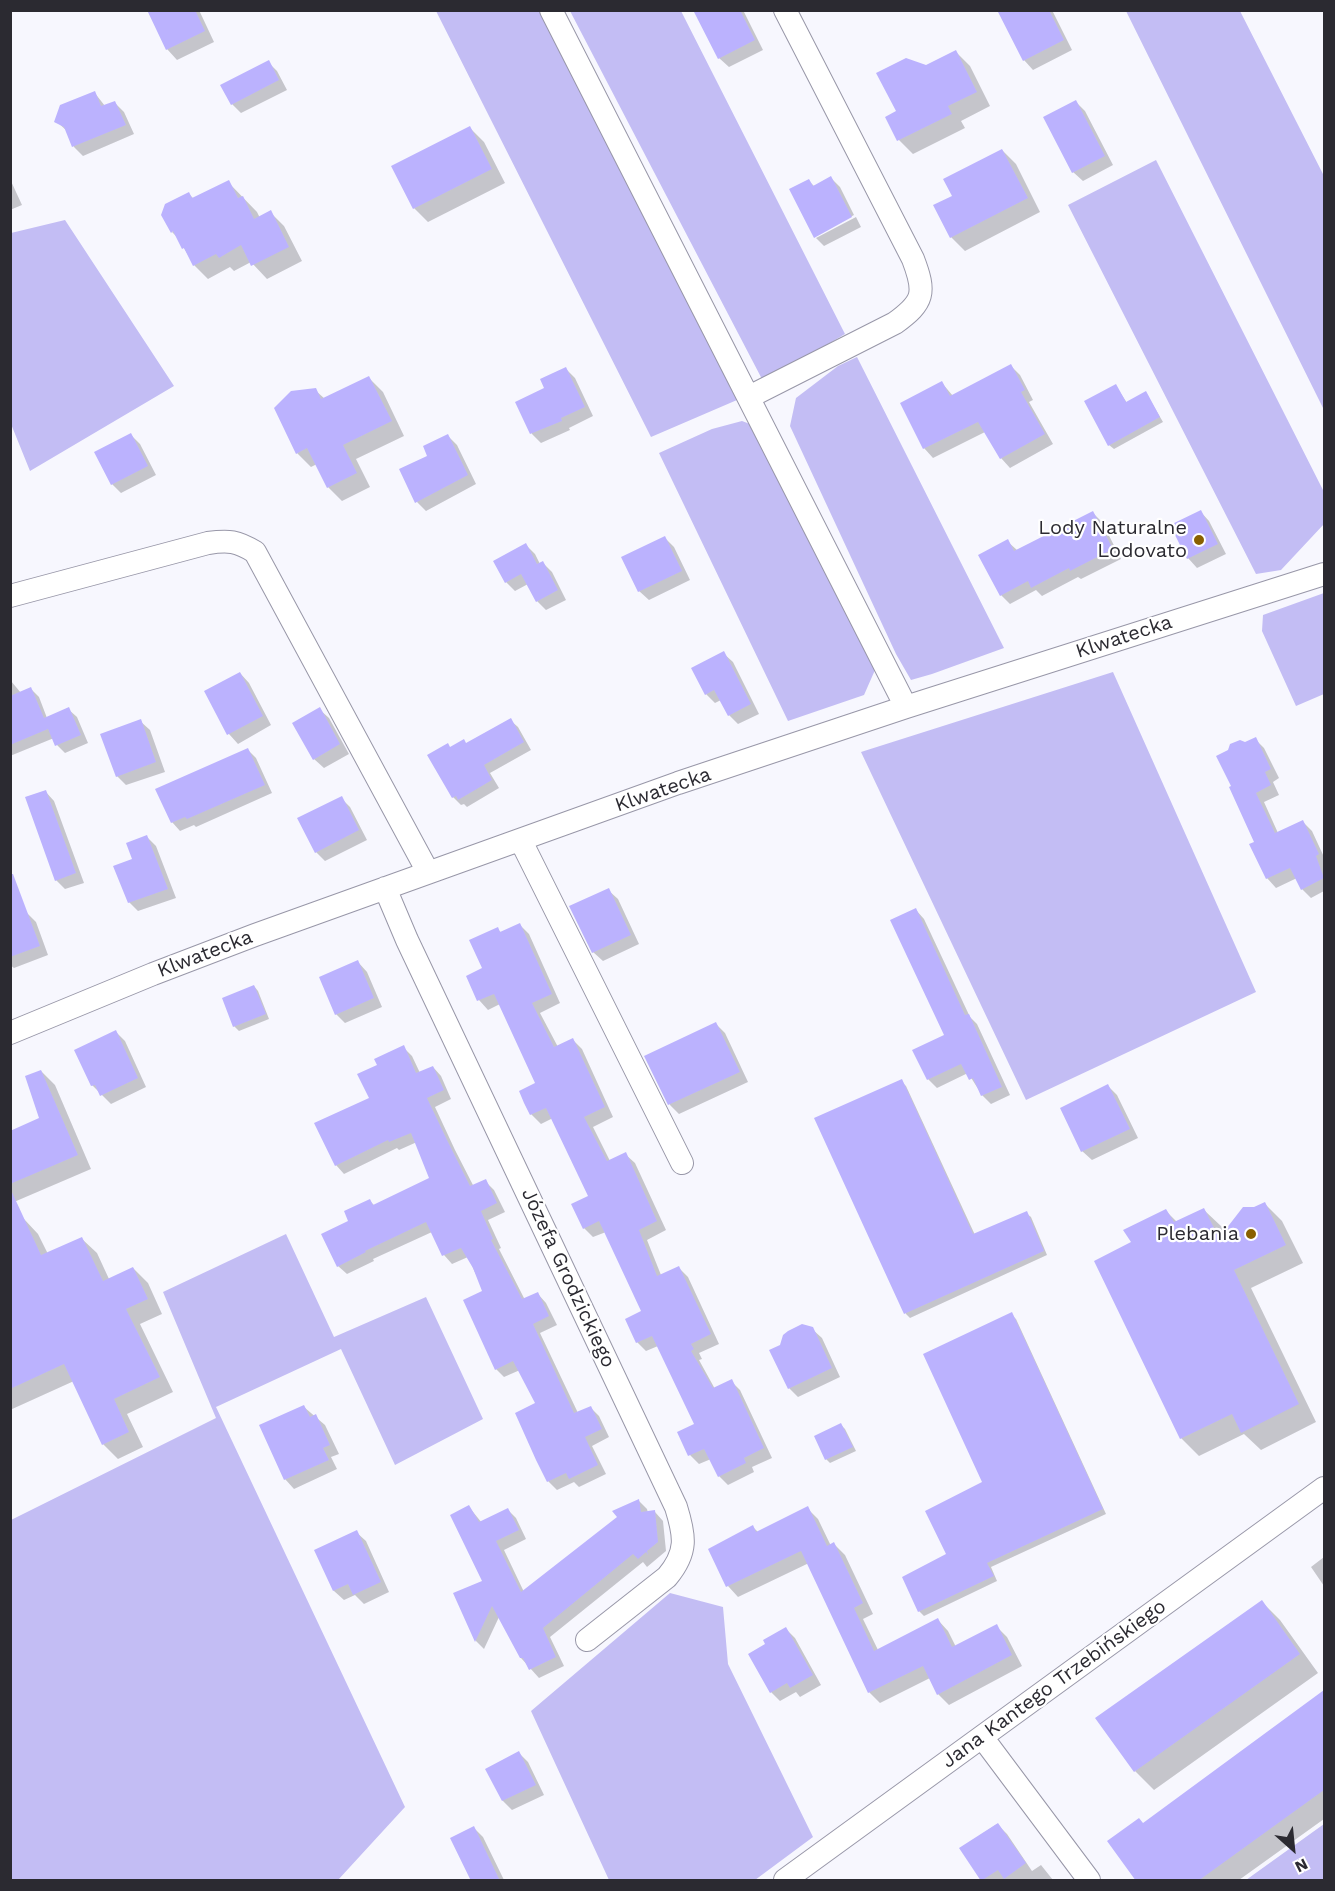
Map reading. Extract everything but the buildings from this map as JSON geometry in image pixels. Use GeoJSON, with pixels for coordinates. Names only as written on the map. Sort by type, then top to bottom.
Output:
{"type":"FeatureCollection","features":[{"type":"Feature","properties":{"kind":"street"},"geometry":{"type":"LineString","coordinates":[[551,10],[906,707]]}},
{"type":"Feature","properties":{"kind":"street"},"geometry":{"type":"LineString","coordinates":[[749,397],[895,323],[913,310],[921,295],[920,278],[913,259],[785,10]]}},
{"type":"Feature","properties":{"kind":"street"},"geometry":{"type":"LineString","coordinates":[[10,596],[208,543],[227,540],[240,543],[255,552],[428,873]]}},
{"type":"Feature","properties":{"kind":"street","name":"Klwatecka"},"geometry":{"type":"LineString","coordinates":[[10,1033],[153,974],[678,783],[906,707],[1324,574]]}},
{"type":"Feature","properties":{"kind":"street"},"geometry":{"type":"LineString","coordinates":[[521,841],[681,1163]]}},
{"type":"Feature","properties":{"kind":"street","name":"Józefa Grodzickiego"},"geometry":{"type":"LineString","coordinates":[[385,888],[407,940],[676,1507],[682,1528],[683,1548],[677,1565],[667,1577],[587,1640]]}},
{"type":"Feature","properties":{"kind":"street","name":"Jana Kantego Trzebińskiego"},"geometry":{"type":"LineString","coordinates":[[784,1881],[1324,1488]]}},
{"type":"Feature","properties":{"kind":"street"},"geometry":{"type":"LineString","coordinates":[[981,1737],[1089,1881]]}},
{"type":"Feature","properties":{"kind":"shaded area"},"geometry":{"type":"Polygon","coordinates":[[[436,11],[548,11],[744,397],[651,437],[436,11]]]}},
{"type":"Feature","properties":{"kind":"shaded area"},"geometry":{"type":"Polygon","coordinates":[[[570,11],[681,11],[845,334],[763,381],[570,11]]]}},
{"type":"Feature","properties":{"kind":"shaded area"},"geometry":{"type":"Polygon","coordinates":[[[1126,11],[1240,11],[1324,176],[1324,410],[1126,11]]]}},
{"type":"Feature","properties":{"kind":"shaded area"},"geometry":{"type":"Polygon","coordinates":[[[1156,160],[1324,492],[1324,524],[1281,570],[1256,574],[1068,205],[1156,160]]]}},
{"type":"Feature","properties":{"kind":"shaded area"},"geometry":{"type":"Polygon","coordinates":[[[65,220],[174,386],[30,471],[11,424],[11,233],[65,220]]]}},
{"type":"Feature","properties":{"kind":"shaded area"},"geometry":{"type":"Polygon","coordinates":[[[857,357],[1004,648],[911,680],[896,654],[790,426],[796,398],[838,366],[857,357]]]}},
{"type":"Feature","properties":{"kind":"shaded area"},"geometry":{"type":"Polygon","coordinates":[[[742,421],[763,429],[875,670],[864,695],[788,721],[659,453],[712,429],[742,421]]]}},
{"type":"Feature","properties":{"kind":"shaded area"},"geometry":{"type":"Polygon","coordinates":[[[1324,593],[1324,694],[1296,706],[1262,631],[1263,615],[1324,593]]]}},
{"type":"Feature","properties":{"kind":"shaded area"},"geometry":{"type":"Polygon","coordinates":[[[1113,672],[1256,992],[1026,1100],[861,752],[1113,672]]]}},
{"type":"Feature","properties":{"kind":"shaded area"},"geometry":{"type":"Polygon","coordinates":[[[286,1234],[334,1337],[426,1297],[483,1419],[395,1465],[341,1349],[216,1407],[405,1807],[338,1880],[11,1880],[11,1520],[216,1418],[163,1292],[286,1234]]]}},
{"type":"Feature","properties":{"kind":"shaded area"},"geometry":{"type":"Polygon","coordinates":[[[670,1593],[723,1607],[728,1664],[813,1837],[755,1880],[609,1880],[531,1711],[670,1593]]]}},
{"type":"Feature","properties":{"kind":"shaded area"},"geometry":{"type":"Polygon","coordinates":[[[1324,1824],[1324,1880],[1246,1880],[1324,1824]]]}},
{"type":"Feature","properties":{"kind":"place","name":"Lody Naturalne Lodovato"},"geometry":{"type":"Point","coordinates":[1199,540]}},
{"type":"Feature","properties":{"kind":"place","name":"Plebania"},"geometry":{"type":"Point","coordinates":[1251,1234]}}]}
